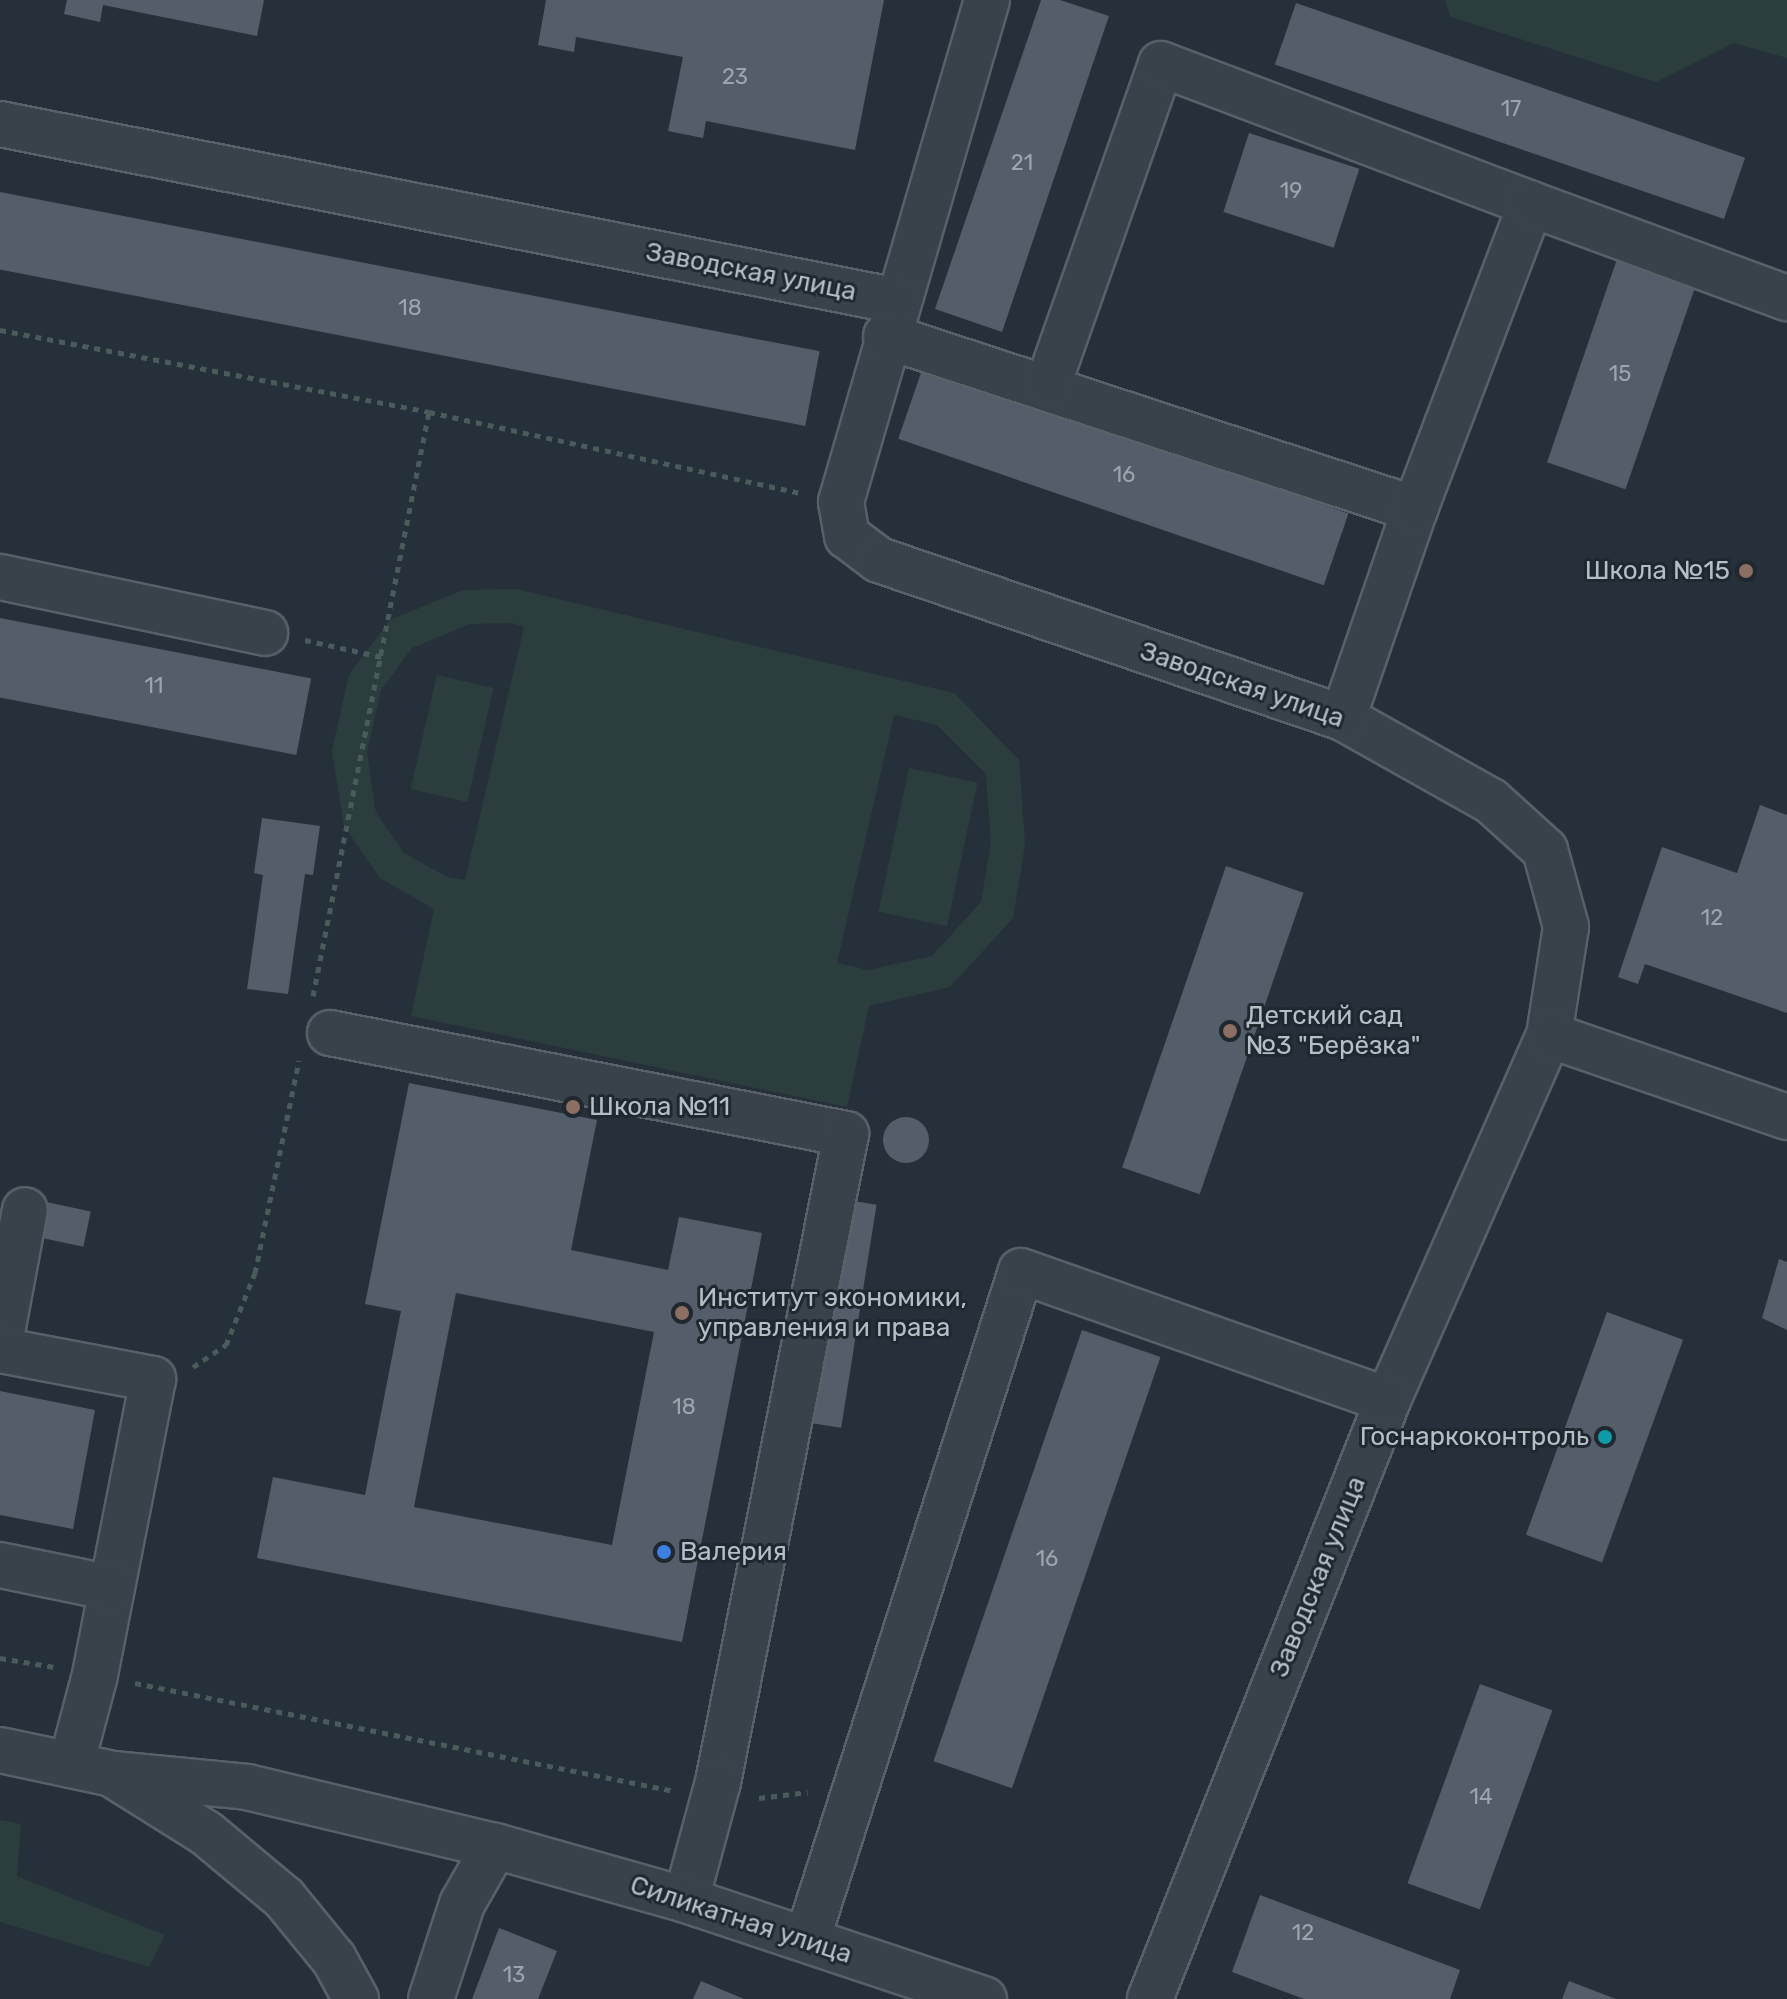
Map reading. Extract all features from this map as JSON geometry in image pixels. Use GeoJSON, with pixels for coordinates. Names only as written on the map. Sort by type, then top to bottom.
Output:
{"type":"FeatureCollection","features":[{"type":"Feature","properties":{"kind":"street"},"geometry":{"type":"LineString","coordinates":[[841,502],[892,318],[987,0]]}},
{"type":"Feature","properties":{"kind":"street"},"geometry":{"type":"LineString","coordinates":[[1048,385],[1161,64],[1787,298]]}},
{"type":"Feature","properties":{"kind":"street","name":"Заводская улица"},"geometry":{"type":"LineString","coordinates":[[0,124],[892,318],[1048,385],[1415,509]]}},
{"type":"Feature","properties":{"kind":"street"},"geometry":{"type":"LineString","coordinates":[[1343,718],[1415,509],[1531,204]]}},
{"type":"Feature","properties":{"kind":"street","name":"Заводская улица"},"geometry":{"type":"LineString","coordinates":[[841,502],[847,536],[879,560],[1343,718],[1491,801],[1545,850],[1566,927],[1549,1035],[1388,1400],[1150,1999]]}},
{"type":"Feature","properties":{"kind":"street"},"geometry":{"type":"LineString","coordinates":[[0,577],[265,633]]}},
{"type":"Feature","properties":{"kind":"street"},"geometry":{"type":"LineString","coordinates":[[315,1026],[846,1134],[714,1799],[686,1900]]}},
{"type":"Feature","properties":{"kind":"street"},"geometry":{"type":"LineString","coordinates":[[1549,1035],[1787,1117]]}},
{"type":"Feature","properties":{"kind":"street"},"geometry":{"type":"LineString","coordinates":[[0,1343],[25,1210]]}},
{"type":"Feature","properties":{"kind":"street"},"geometry":{"type":"LineString","coordinates":[[807,1940],[1021,1271],[1388,1400]]}},
{"type":"Feature","properties":{"kind":"street"},"geometry":{"type":"LineString","coordinates":[[0,1350],[153,1379],[95,1675],[71,1765]]}},
{"type":"Feature","properties":{"kind":"street"},"geometry":{"type":"LineString","coordinates":[[0,1565],[112,1588]]}},
{"type":"Feature","properties":{"kind":"street"},"geometry":{"type":"LineString","coordinates":[[0,1750],[113,1774],[206,1833],[284,1898],[334,1959],[356,1999]]}},
{"type":"Feature","properties":{"kind":"street","name":"Силикатная улица"},"geometry":{"type":"LineString","coordinates":[[113,1774],[247,1787],[495,1846],[686,1900],[984,1999]]}},
{"type":"Feature","properties":{"kind":"street"},"geometry":{"type":"LineString","coordinates":[[431,1999],[462,1904],[495,1846]]}},
{"type":"Feature","properties":{"kind":"path"},"geometry":{"type":"LineString","coordinates":[[0,330],[429,412],[841,502]]}},
{"type":"Feature","properties":{"kind":"path"},"geometry":{"type":"LineString","coordinates":[[153,1379],[172,1381],[226,1345],[255,1273],[315,1026],[429,412]]}},
{"type":"Feature","properties":{"kind":"path"},"geometry":{"type":"LineString","coordinates":[[265,633],[382,657]]}},
{"type":"Feature","properties":{"kind":"path"},"geometry":{"type":"LineString","coordinates":[[0,1658],[714,1799],[789,1797],[860,1777]]}},
{"type":"Feature","properties":{"kind":"green space"},"geometry":{"type":"Polygon","coordinates":[[[1445,0],[1787,0],[1787,58],[1734,43],[1656,82],[1451,17],[1445,0]]]}},
{"type":"Feature","properties":{"kind":"green space"},"geometry":{"type":"Polygon","coordinates":[[[516,589],[954,693],[1019,760],[1025,844],[1013,918],[950,987],[869,1006],[847,1107],[411,1016],[434,909],[380,878],[344,826],[332,751],[349,675],[390,620],[463,590],[516,589]],[[512,623],[470,624],[412,648],[381,690],[367,752],[376,813],[404,853],[447,877],[465,880],[524,627],[512,623]],[[894,715],[837,963],[868,970],[932,956],[981,902],[991,843],[986,774],[937,725],[894,715]]]}},
{"type":"Feature","properties":{"kind":"green space"},"geometry":{"type":"Polygon","coordinates":[[[437,675],[494,688],[467,802],[411,789],[437,675]]]}},
{"type":"Feature","properties":{"kind":"green space"},"geometry":{"type":"Polygon","coordinates":[[[909,768],[977,783],[947,926],[878,912],[909,768]]]}},
{"type":"Feature","properties":{"kind":"green space"},"geometry":{"type":"Polygon","coordinates":[[[0,1820],[21,1824],[17,1876],[165,1935],[149,1967],[0,1922],[0,1820]]]}},
{"type":"Feature","properties":{"kind":"building"},"geometry":{"type":"Polygon","coordinates":[[[67,0],[264,0],[257,36],[103,5],[100,22],[64,14],[67,0]]]}},
{"type":"Feature","properties":{"kind":"building"},"geometry":{"type":"Polygon","coordinates":[[[546,0],[884,0],[855,150],[706,121],[703,138],[668,131],[683,57],[576,37],[574,52],[538,45],[546,0]]]}},
{"type":"Feature","properties":{"kind":"building"},"geometry":{"type":"Polygon","coordinates":[[[1041,0],[1060,0],[1109,16],[1002,332],[935,309],[1041,0]]]}},
{"type":"Feature","properties":{"kind":"building"},"geometry":{"type":"Polygon","coordinates":[[[1296,3],[1745,158],[1724,219],[1275,64],[1296,3]]]}},
{"type":"Feature","properties":{"kind":"building"},"geometry":{"type":"Polygon","coordinates":[[[1249,133],[1359,169],[1334,248],[1223,212],[1249,133]]]}},
{"type":"Feature","properties":{"kind":"building"},"geometry":{"type":"Polygon","coordinates":[[[0,192],[820,351],[805,426],[0,269],[0,192]]]}},
{"type":"Feature","properties":{"kind":"building"},"geometry":{"type":"Polygon","coordinates":[[[1617,259],[1695,286],[1625,489],[1547,462],[1617,259]]]}},
{"type":"Feature","properties":{"kind":"building"},"geometry":{"type":"Polygon","coordinates":[[[923,367],[1348,514],[1324,585],[898,439],[923,367]]]}},
{"type":"Feature","properties":{"kind":"building"},"geometry":{"type":"Polygon","coordinates":[[[0,618],[311,678],[296,755],[0,697],[0,618]]]}},
{"type":"Feature","properties":{"kind":"building"},"geometry":{"type":"Polygon","coordinates":[[[1760,805],[1787,815],[1787,1013],[1645,964],[1638,984],[1618,977],[1662,847],[1737,873],[1760,805]]]}},
{"type":"Feature","properties":{"kind":"building"},"geometry":{"type":"Polygon","coordinates":[[[262,818],[320,826],[313,875],[305,874],[288,994],[247,989],[263,875],[254,873],[262,818]]]}},
{"type":"Feature","properties":{"kind":"building"},"geometry":{"type":"Polygon","coordinates":[[[1226,866],[1304,893],[1200,1194],[1122,1168],[1226,866]]]}},
{"type":"Feature","properties":{"kind":"building"},"geometry":{"type":"Polygon","coordinates":[[[409,1083],[597,1120],[571,1250],[668,1270],[679,1217],[762,1233],[682,1642],[257,1558],[273,1477],[365,1495],[401,1311],[365,1304],[409,1083]],[[456,1293],[414,1507],[612,1545],[654,1332],[456,1293]]]}},
{"type":"Feature","properties":{"kind":"building"},"geometry":{"type":"Polygon","coordinates":[[[906,1117],[922,1124],[929,1140],[922,1156],[906,1163],[890,1156],[883,1140],[890,1124],[906,1117]]]}},
{"type":"Feature","properties":{"kind":"building"},"geometry":{"type":"Polygon","coordinates":[[[841,1199],[877,1205],[841,1428],[806,1422],[841,1199]]]}},
{"type":"Feature","properties":{"kind":"building"},"geometry":{"type":"Polygon","coordinates":[[[37,1200],[91,1211],[83,1247],[30,1235],[37,1200]]]}},
{"type":"Feature","properties":{"kind":"building"},"geometry":{"type":"Polygon","coordinates":[[[1779,1259],[1787,1262],[1787,1330],[1762,1318],[1779,1259]]]}},
{"type":"Feature","properties":{"kind":"building","name":"Госнаркоконтроль"},"geometry":{"type":"Polygon","coordinates":[[[1607,1312],[1683,1340],[1602,1562],[1526,1535],[1607,1312]]]}},
{"type":"Feature","properties":{"kind":"building"},"geometry":{"type":"Polygon","coordinates":[[[1082,1330],[1160,1357],[1012,1788],[934,1761],[1082,1330]]]}},
{"type":"Feature","properties":{"kind":"building"},"geometry":{"type":"Polygon","coordinates":[[[0,1391],[95,1410],[73,1529],[0,1515],[0,1391]]]}},
{"type":"Feature","properties":{"kind":"building"},"geometry":{"type":"Polygon","coordinates":[[[1480,1684],[1552,1710],[1480,1910],[1407,1883],[1480,1684]]]}},
{"type":"Feature","properties":{"kind":"building"},"geometry":{"type":"Polygon","coordinates":[[[1260,1895],[1460,1970],[1450,1999],[1304,1999],[1232,1972],[1260,1895]]]}},
{"type":"Feature","properties":{"kind":"building"},"geometry":{"type":"Polygon","coordinates":[[[499,1928],[557,1951],[538,1999],[472,1999],[499,1928]]]}},
{"type":"Feature","properties":{"kind":"building"},"geometry":{"type":"Polygon","coordinates":[[[701,1981],[744,1999],[693,1999],[701,1981]]]}},
{"type":"Feature","properties":{"kind":"building"},"geometry":{"type":"Polygon","coordinates":[[[1569,1981],[1616,1999],[1562,1999],[1569,1981]]]}},
{"type":"Feature","properties":{"kind":"place","name":"Школа №15"},"geometry":{"type":"Point","coordinates":[1746,571]}},
{"type":"Feature","properties":{"kind":"place","name":"Детский сад №3 \"Берёзка\""},"geometry":{"type":"Point","coordinates":[1230,1031]}},
{"type":"Feature","properties":{"kind":"place","name":"Школа №11"},"geometry":{"type":"Point","coordinates":[573,1107]}},
{"type":"Feature","properties":{"kind":"place","name":"Институт экономики, управления и права"},"geometry":{"type":"Point","coordinates":[682,1313]}},
{"type":"Feature","properties":{"kind":"place","name":"Госнаркоконтроль"},"geometry":{"type":"Point","coordinates":[1605,1437]}},
{"type":"Feature","properties":{"kind":"place","name":"Валерия"},"geometry":{"type":"Point","coordinates":[664,1552]}}]}
